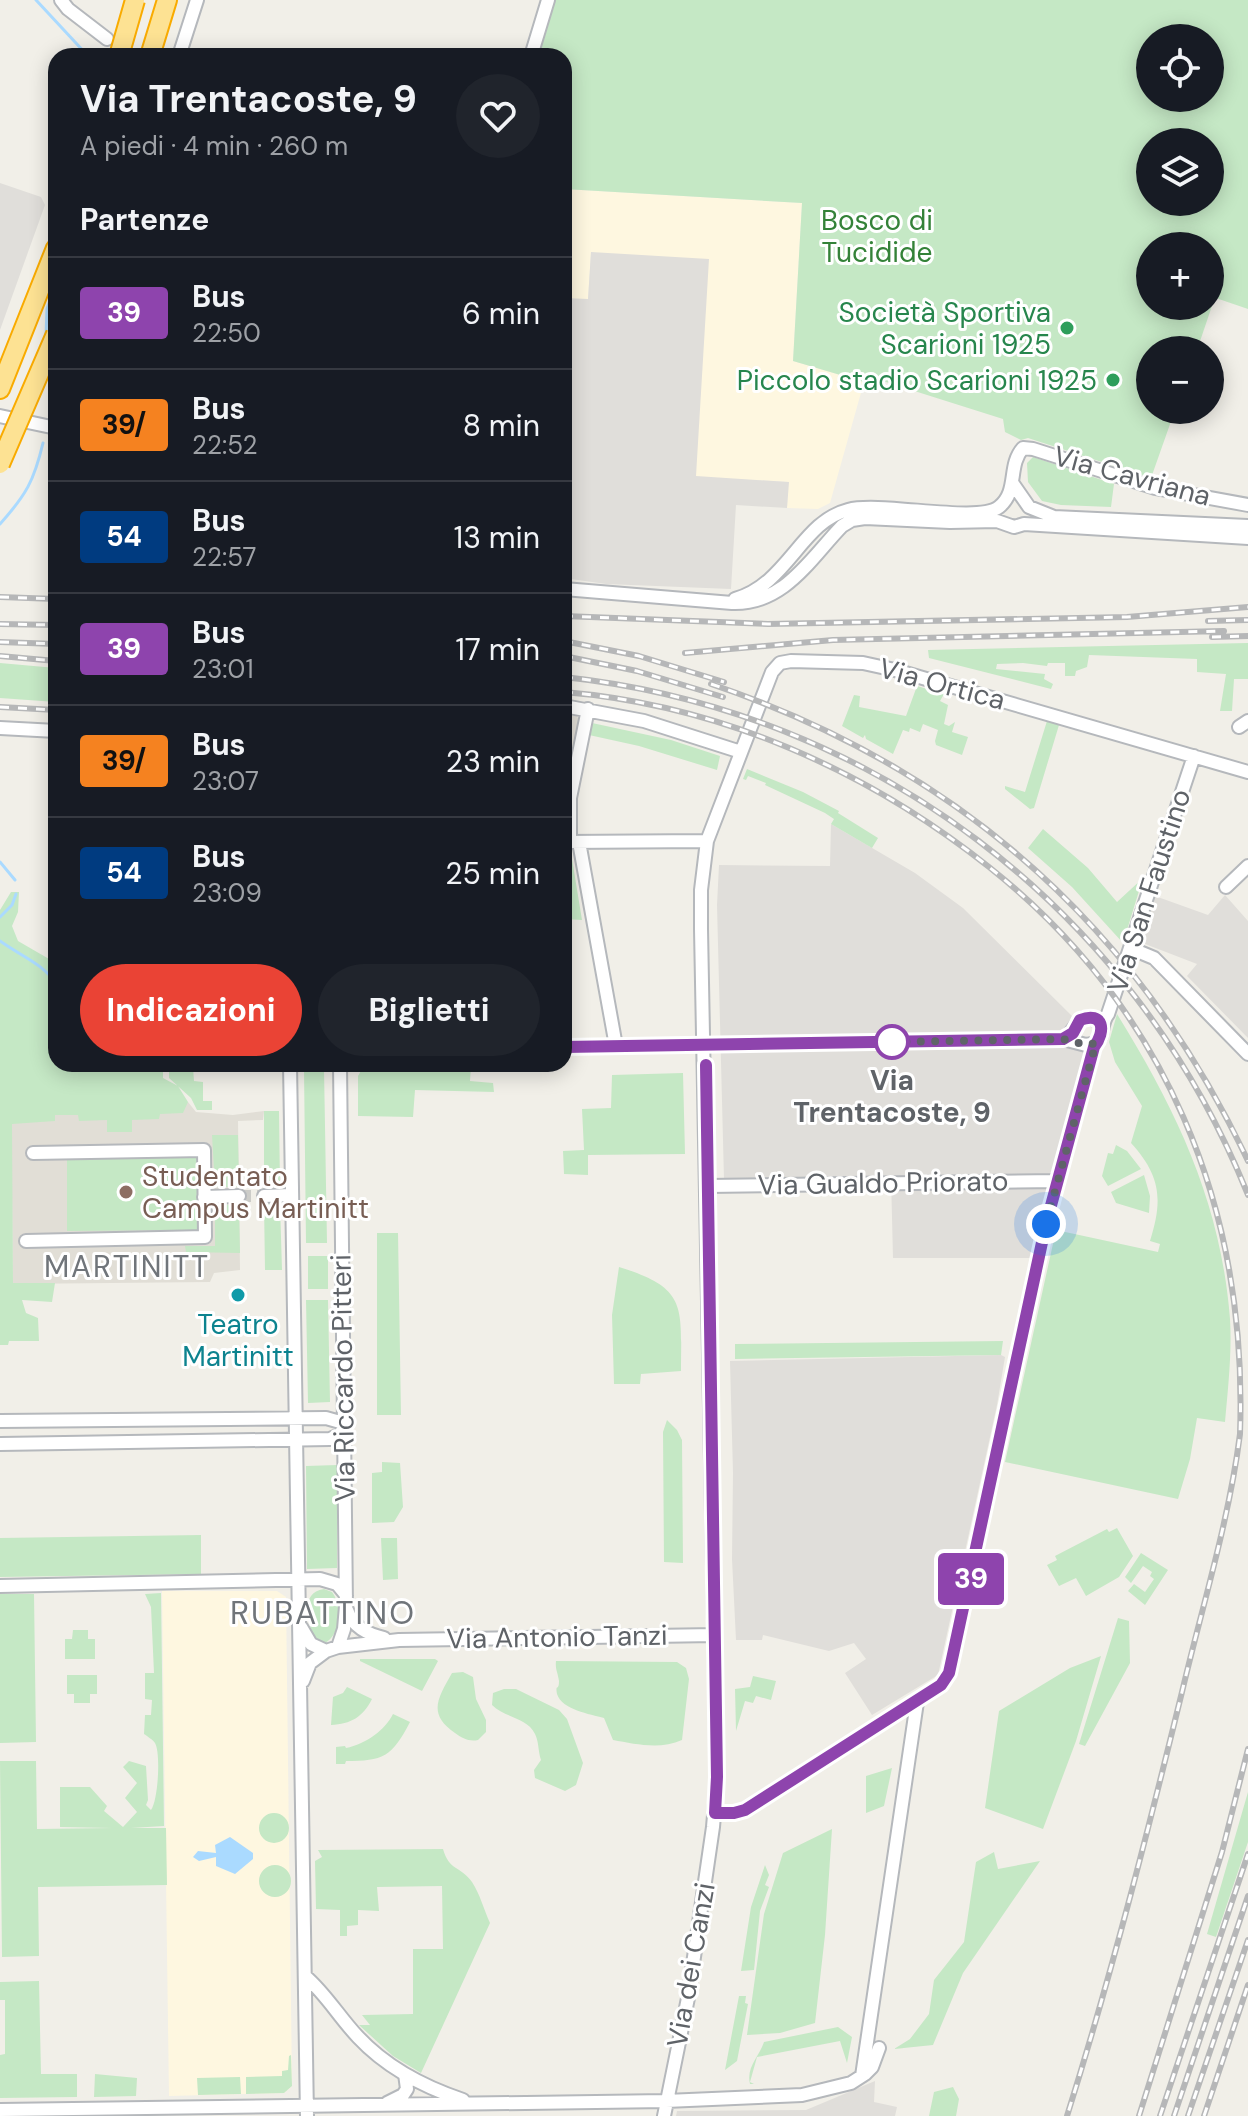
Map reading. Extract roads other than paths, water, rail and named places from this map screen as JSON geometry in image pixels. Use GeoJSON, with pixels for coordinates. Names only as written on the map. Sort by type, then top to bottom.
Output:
{"type":"FeatureCollection","features":[{"type":"Feature","properties":{"kind":"highway"},"geometry":{"type":"LineString","coordinates":[[121,48],[135,0]]}},
{"type":"Feature","properties":{"kind":"highway"},"geometry":{"type":"LineString","coordinates":[[152,48],[167,0]]}},
{"type":"Feature","properties":{"kind":"highway"},"geometry":{"type":"LineString","coordinates":[[0,389],[48,268]]}},
{"type":"Feature","properties":{"kind":"highway"},"geometry":{"type":"LineString","coordinates":[[0,464],[48,353]]}},
{"type":"Feature","properties":{"kind":"street"},"geometry":{"type":"LineString","coordinates":[[61,0],[107,39]]}},
{"type":"Feature","properties":{"kind":"street"},"geometry":{"type":"LineString","coordinates":[[182,48],[197,0]]}},
{"type":"Feature","properties":{"kind":"street"},"geometry":{"type":"LineString","coordinates":[[533,48],[548,0]]}},
{"type":"Feature","properties":{"kind":"street"},"geometry":{"type":"LineString","coordinates":[[0,416],[48,426]]}},
{"type":"Feature","properties":{"kind":"street","name":"Via Cavriana"},"geometry":{"type":"LineString","coordinates":[[1004,502],[1013,484],[1013,467],[1023,448],[1155,488],[1248,505]]}},
{"type":"Feature","properties":{"kind":"street"},"geometry":{"type":"LineString","coordinates":[[1013,484],[1029,516],[1024,524]]}},
{"type":"Feature","properties":{"kind":"street"},"geometry":{"type":"LineString","coordinates":[[1004,502],[999,514],[1004,523]]}},
{"type":"Feature","properties":{"kind":"street"},"geometry":{"type":"LineString","coordinates":[[721,602],[759,590],[828,517],[858,507],[973,513],[990,511],[1004,502],[1025,503],[1054,517],[1248,538]]}},
{"type":"Feature","properties":{"kind":"street"},"geometry":{"type":"LineString","coordinates":[[572,590],[741,604],[766,598],[783,588],[807,566],[842,526],[857,518],[1004,523],[1014,527],[1024,524],[1248,526]]}},
{"type":"Feature","properties":{"kind":"street"},"geometry":{"type":"LineString","coordinates":[[800,547],[809,557],[807,566]]}},
{"type":"Feature","properties":{"kind":"street"},"geometry":{"type":"LineString","coordinates":[[787,562],[797,569],[807,566]]}},
{"type":"Feature","properties":{"kind":"street","name":"Via Ortica"},"geometry":{"type":"LineString","coordinates":[[708,1186],[701,890],[707,841],[772,672],[780,663],[863,663],[895,670],[1248,772]]}},
{"type":"Feature","properties":{"kind":"street"},"geometry":{"type":"LineString","coordinates":[[572,707],[664,726],[741,752]]}},
{"type":"Feature","properties":{"kind":"street"},"geometry":{"type":"LineString","coordinates":[[572,792],[588,709]]}},
{"type":"Feature","properties":{"kind":"street"},"geometry":{"type":"LineString","coordinates":[[0,728],[48,731]]}},
{"type":"Feature","properties":{"kind":"street","name":"Via San Faustino"},"geometry":{"type":"LineString","coordinates":[[715,1813],[745,1810],[917,1702],[941,1685],[949,1673],[1046,1224],[1096,1043],[1102,1035],[1102,1026],[1194,756]]}},
{"type":"Feature","properties":{"kind":"street"},"geometry":{"type":"LineString","coordinates":[[572,842],[707,841]]}},
{"type":"Feature","properties":{"kind":"street"},"geometry":{"type":"LineString","coordinates":[[572,847],[616,1046]]}},
{"type":"Feature","properties":{"kind":"street"},"geometry":{"type":"LineString","coordinates":[[1226,887],[1248,866]]}},
{"type":"Feature","properties":{"kind":"street"},"geometry":{"type":"LineString","coordinates":[[1130,948],[1154,958],[1248,1054]]}},
{"type":"Feature","properties":{"kind":"street","name":"Via San Faustino"},"geometry":{"type":"LineString","coordinates":[[1074,1030],[1078,1022],[1086,1017],[1095,1019],[1102,1026]]}},
{"type":"Feature","properties":{"kind":"street"},"geometry":{"type":"LineString","coordinates":[[1063,1039],[1074,1030]]}},
{"type":"Feature","properties":{"kind":"street"},"geometry":{"type":"LineString","coordinates":[[1074,1030],[1075,1037],[1081,1043]]}},
{"type":"Feature","properties":{"kind":"street"},"geometry":{"type":"LineString","coordinates":[[572,1047],[1063,1039],[1089,1046],[1096,1043]]}},
{"type":"Feature","properties":{"kind":"street","name":"Via Riccardo Pitteri"},"geometry":{"type":"LineString","coordinates":[[290,1072],[306,2111]]}},
{"type":"Feature","properties":{"kind":"street","name":"Via Riccardo Pitteri"},"geometry":{"type":"LineString","coordinates":[[340,1072],[346,1601]]}},
{"type":"Feature","properties":{"kind":"street"},"geometry":{"type":"LineString","coordinates":[[26,1241],[205,1237],[204,1150],[33,1153]]}},
{"type":"Feature","properties":{"kind":"street","name":"Via Gualdo Priorato"},"geometry":{"type":"LineString","coordinates":[[708,1186],[1058,1181]]}},
{"type":"Feature","properties":{"kind":"street","name":"Via dei Canzi"},"geometry":{"type":"LineString","coordinates":[[664,2116],[688,1998],[717,1780],[708,1186]]}},
{"type":"Feature","properties":{"kind":"street"},"geometry":{"type":"LineString","coordinates":[[264,1196],[292,1195]]}},
{"type":"Feature","properties":{"kind":"street"},"geometry":{"type":"LineString","coordinates":[[204,1197],[239,1196]]}},
{"type":"Feature","properties":{"kind":"street"},"geometry":{"type":"LineString","coordinates":[[0,1421],[326,1418],[345,1427],[339,1435],[330,1439],[0,1444]]}},
{"type":"Feature","properties":{"kind":"street"},"geometry":{"type":"LineString","coordinates":[[280,1580],[293,1571],[299,1553]]}},
{"type":"Feature","properties":{"kind":"street"},"geometry":{"type":"LineString","coordinates":[[280,1580],[299,1598],[316,1579]]}},
{"type":"Feature","properties":{"kind":"street"},"geometry":{"type":"LineString","coordinates":[[0,1586],[316,1579],[337,1584],[346,1601],[344,1629],[332,1649],[311,1644],[298,1619]]}},
{"type":"Feature","properties":{"kind":"street","name":"Via Antonio Tanzi"},"geometry":{"type":"LineString","coordinates":[[346,1601],[351,1620],[360,1629],[399,1640]]}},
{"type":"Feature","properties":{"kind":"street","name":"Via Antonio Tanzi"},"geometry":{"type":"LineString","coordinates":[[332,1649],[399,1640],[715,1635]]}},
{"type":"Feature","properties":{"kind":"street","name":"Via Riccardo Pitteri"},"geometry":{"type":"LineString","coordinates":[[299,1692],[310,1663],[332,1649]]}},
{"type":"Feature","properties":{"kind":"street"},"geometry":{"type":"LineString","coordinates":[[862,2076],[917,1702]]}},
{"type":"Feature","properties":{"kind":"street"},"geometry":{"type":"LineString","coordinates":[[305,1976],[328,1998],[357,2036],[389,2065],[444,2094],[473,2104]]}},
{"type":"Feature","properties":{"kind":"street"},"geometry":{"type":"LineString","coordinates":[[305,2006],[318,1995],[328,1998]]}},
{"type":"Feature","properties":{"kind":"street"},"geometry":{"type":"LineString","coordinates":[[0,2110],[306,2111],[382,2105],[666,2101],[802,2095],[851,2083],[872,2067],[879,2048]]}},
{"type":"Feature","properties":{"kind":"street"},"geometry":{"type":"LineString","coordinates":[[382,2105],[403,2095],[408,2082],[405,2074]]}},
{"type":"Feature","properties":{"kind":"water"},"geometry":{"type":"Polygon","coordinates":[[[230,1837],[253,1853],[253,1859],[235,1874],[216,1866],[216,1857],[199,1861],[193,1857],[198,1851],[216,1853],[215,1845],[230,1837]]]}},
{"type":"Feature","properties":{"kind":"waterway"},"geometry":{"type":"LineString","coordinates":[[36,0],[81,48]]}},
{"type":"Feature","properties":{"kind":"waterway"},"geometry":{"type":"LineString","coordinates":[[46,336],[48,306]]}},
{"type":"Feature","properties":{"kind":"waterway"},"geometry":{"type":"LineString","coordinates":[[0,524],[28,487],[43,443]]}},
{"type":"Feature","properties":{"kind":"waterway"},"geometry":{"type":"LineString","coordinates":[[0,862],[15,880]]}},
{"type":"Feature","properties":{"kind":"waterway"},"geometry":{"type":"LineString","coordinates":[[0,917],[12,905],[16,894]]}},
{"type":"Feature","properties":{"kind":"waterway"},"geometry":{"type":"LineString","coordinates":[[0,941],[48,974]]}},
{"type":"Feature","properties":{"kind":"tunnel"},"geometry":{"type":"LineString","coordinates":[[239,1196],[264,1196]]}},
{"type":"Feature","properties":{"kind":"railway"},"geometry":{"type":"LineString","coordinates":[[0,597],[48,599]]}},
{"type":"Feature","properties":{"kind":"railway"},"geometry":{"type":"LineString","coordinates":[[572,616],[768,624],[1127,617],[1248,607]]}},
{"type":"Feature","properties":{"kind":"railway"},"geometry":{"type":"LineString","coordinates":[[1208,621],[1248,620]]}},
{"type":"Feature","properties":{"kind":"railway"},"geometry":{"type":"LineString","coordinates":[[0,624],[48,625]]}},
{"type":"Feature","properties":{"kind":"railway"},"geometry":{"type":"LineString","coordinates":[[685,653],[833,640],[1224,631]]}},
{"type":"Feature","properties":{"kind":"railway"},"geometry":{"type":"LineString","coordinates":[[1212,637],[1248,636]]}},
{"type":"Feature","properties":{"kind":"railway"},"geometry":{"type":"LineString","coordinates":[[0,642],[48,644]]}},
{"type":"Feature","properties":{"kind":"railway"},"geometry":{"type":"LineString","coordinates":[[572,643],[639,656],[724,682]]}},
{"type":"Feature","properties":{"kind":"railway"},"geometry":{"type":"LineString","coordinates":[[0,656],[48,660]]}},
{"type":"Feature","properties":{"kind":"railway"},"geometry":{"type":"LineString","coordinates":[[572,658],[637,671],[723,697]]}},
{"type":"Feature","properties":{"kind":"railway"},"geometry":{"type":"LineString","coordinates":[[572,678],[677,697],[785,732],[885,780],[978,841],[1062,914],[1136,998],[1198,1092],[1248,1195]]}},
{"type":"Feature","properties":{"kind":"railway"},"geometry":{"type":"LineString","coordinates":[[711,684],[800,719],[883,760],[960,809],[1030,866],[1094,929],[1152,999],[1203,1076],[1248,1161]]}},
{"type":"Feature","properties":{"kind":"railway"},"geometry":{"type":"LineString","coordinates":[[572,693],[679,711],[789,748],[842,772],[893,801],[989,867],[1051,922],[1104,983],[1148,1048],[1184,1118],[1211,1191],[1229,1269],[1239,1350],[1240,1434],[1235,1467],[1142,1852],[1067,2116]]}},
{"type":"Feature","properties":{"kind":"railway"},"geometry":{"type":"LineString","coordinates":[[0,707],[48,710]]}},
{"type":"Feature","properties":{"kind":"railway"},"geometry":{"type":"LineString","coordinates":[[1139,2116],[1222,1852],[1248,1749]]}},
{"type":"Feature","properties":{"kind":"railway"},"geometry":{"type":"LineString","coordinates":[[1160,2116],[1248,1854]]}},
{"type":"Feature","properties":{"kind":"railway"},"geometry":{"type":"LineString","coordinates":[[1174,2116],[1248,1896]]}},
{"type":"Feature","properties":{"kind":"railway"},"geometry":{"type":"LineString","coordinates":[[1188,2116],[1248,1940]]}},
{"type":"Feature","properties":{"kind":"railway"},"geometry":{"type":"LineString","coordinates":[[1204,2116],[1248,1985]]}},
{"type":"Feature","properties":{"kind":"place","name":"Società Sportiva Scarioni 1925"},"geometry":{"type":"Point","coordinates":[1067,328]}},
{"type":"Feature","properties":{"kind":"place","name":"Piccolo stadio Scarioni 1925"},"geometry":{"type":"Point","coordinates":[1113,380]}},
{"type":"Feature","properties":{"kind":"place","name":"Via Trentacoste, 9"},"geometry":{"type":"Point","coordinates":[892,1042]}},
{"type":"Feature","properties":{"kind":"place","name":"Studentato Campus Martinitt"},"geometry":{"type":"Point","coordinates":[126,1192]}},
{"type":"Feature","properties":{"kind":"place","name":"Teatro Martinitt"},"geometry":{"type":"Point","coordinates":[238,1295]}},
{"type":"Feature","properties":{"kind":"district","name":"MARTINITT"},"geometry":{"type":"Point","coordinates":[127,1266]}},
{"type":"Feature","properties":{"kind":"district","name":"RUBATTINO"},"geometry":{"type":"Point","coordinates":[323,1613]}},
{"type":"Feature","properties":{"kind":"park label","name":"Bosco di Tucidide"},"geometry":{"type":"Point","coordinates":[877,236]}}]}
